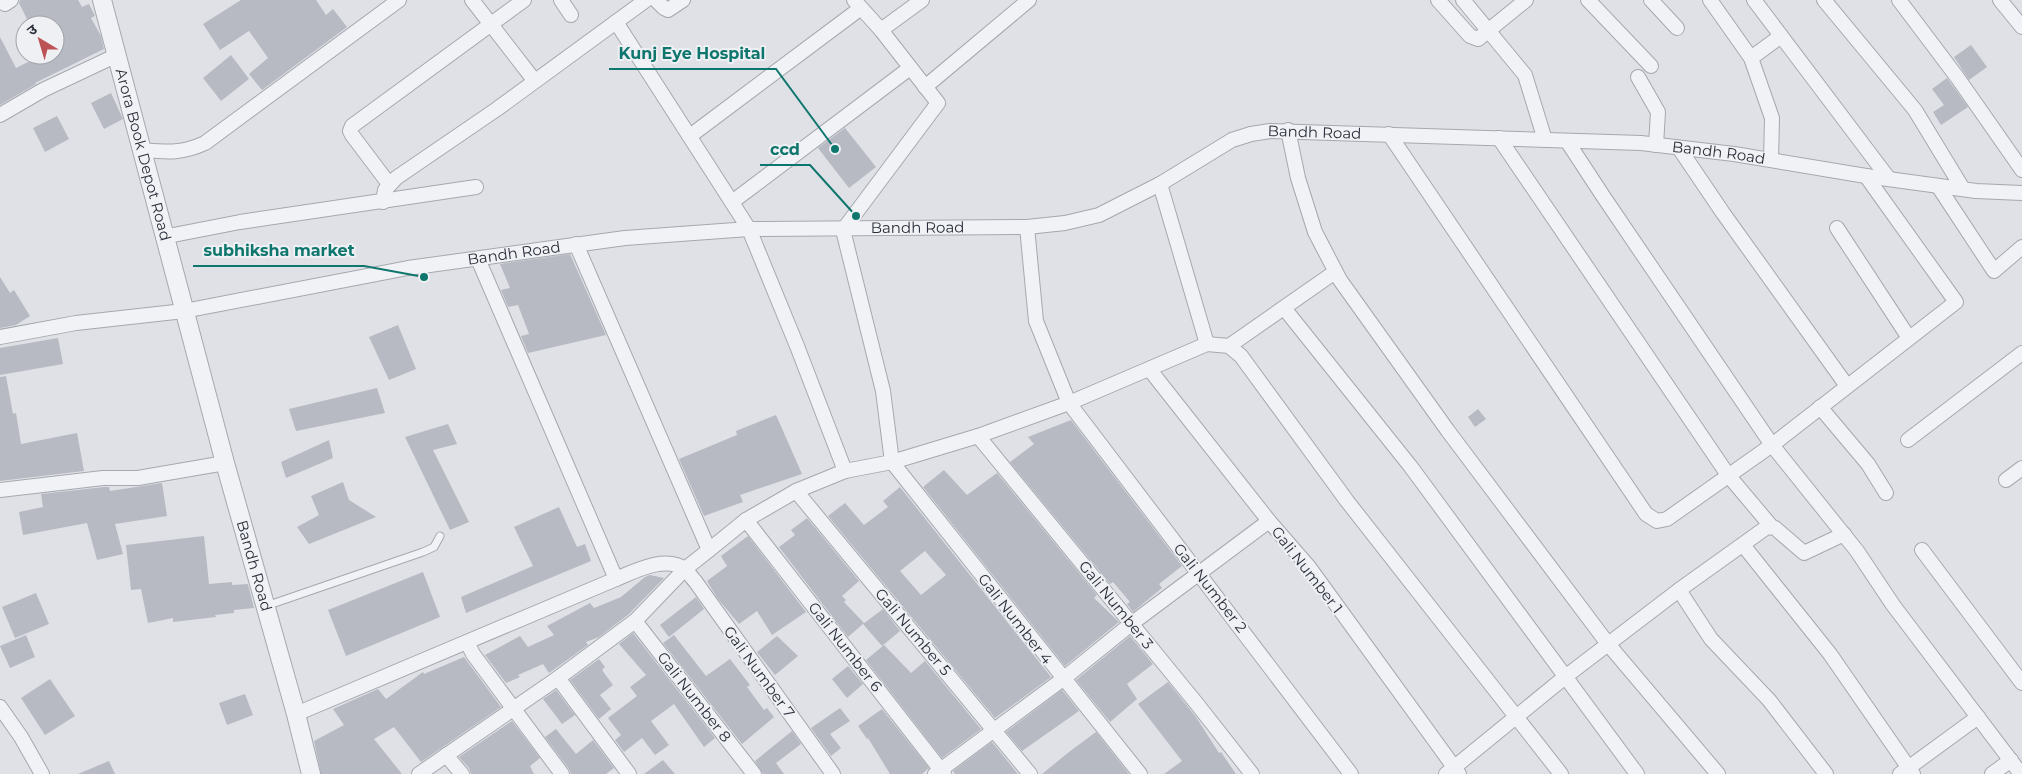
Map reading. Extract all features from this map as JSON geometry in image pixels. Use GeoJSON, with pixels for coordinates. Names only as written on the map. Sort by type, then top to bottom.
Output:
{"type":"FeatureCollection","features":[{"type":"Feature","properties":{"kind":"street","name":"Arora Book Depot Road"},"geometry":{"type":"LineString","coordinates":[[102,0],[115,56],[184,311]]}},
{"type":"Feature","properties":{"kind":"street"},"geometry":{"type":"LineString","coordinates":[[141,150],[176,153],[205,143],[399,0]]}},
{"type":"Feature","properties":{"kind":"street"},"geometry":{"type":"LineString","coordinates":[[472,0],[534,80]]}},
{"type":"Feature","properties":{"kind":"street"},"geometry":{"type":"LineString","coordinates":[[389,184],[352,135],[350,131],[352,126],[524,0]]}},
{"type":"Feature","properties":{"kind":"street"},"geometry":{"type":"LineString","coordinates":[[560,0],[571,15]]}},
{"type":"Feature","properties":{"kind":"street"},"geometry":{"type":"LineString","coordinates":[[384,202],[384,193],[389,184],[497,109],[534,80],[646,0]]}},
{"type":"Feature","properties":{"kind":"street"},"geometry":{"type":"LineString","coordinates":[[656,0],[668,10],[683,0]]}},
{"type":"Feature","properties":{"kind":"street"},"geometry":{"type":"LineString","coordinates":[[881,30],[922,0]]}},
{"type":"Feature","properties":{"kind":"street"},"geometry":{"type":"LineString","coordinates":[[925,87],[1029,0]]}},
{"type":"Feature","properties":{"kind":"street"},"geometry":{"type":"LineString","coordinates":[[1438,0],[1472,38],[1479,38],[1526,0]]}},
{"type":"Feature","properties":{"kind":"street"},"geometry":{"type":"LineString","coordinates":[[1463,0],[1525,75],[1545,140]]}},
{"type":"Feature","properties":{"kind":"street"},"geometry":{"type":"LineString","coordinates":[[1588,0],[1651,66]]}},
{"type":"Feature","properties":{"kind":"street"},"geometry":{"type":"LineString","coordinates":[[1651,0],[1677,28]]}},
{"type":"Feature","properties":{"kind":"street"},"geometry":{"type":"LineString","coordinates":[[1710,0],[1751,58],[1772,118],[1771,160]]}},
{"type":"Feature","properties":{"kind":"street"},"geometry":{"type":"LineString","coordinates":[[1754,0],[1889,179]]}},
{"type":"Feature","properties":{"kind":"street"},"geometry":{"type":"LineString","coordinates":[[1824,0],[1915,110],[1963,189]]}},
{"type":"Feature","properties":{"kind":"street"},"geometry":{"type":"LineString","coordinates":[[1898,0],[1958,77],[2022,170]]}},
{"type":"Feature","properties":{"kind":"street"},"geometry":{"type":"LineString","coordinates":[[2000,0],[2022,27]]}},
{"type":"Feature","properties":{"kind":"street"},"geometry":{"type":"LineString","coordinates":[[690,136],[858,4],[881,30],[938,105],[843,230],[883,391],[892,462]]}},
{"type":"Feature","properties":{"kind":"street"},"geometry":{"type":"LineString","coordinates":[[616,22],[749,229],[845,471]]}},
{"type":"Feature","properties":{"kind":"street"},"geometry":{"type":"LineString","coordinates":[[1751,58],[1781,36]]}},
{"type":"Feature","properties":{"kind":"street"},"geometry":{"type":"LineString","coordinates":[[0,115],[43,90],[115,56]]}},
{"type":"Feature","properties":{"kind":"street"},"geometry":{"type":"LineString","coordinates":[[732,202],[910,68]]}},
{"type":"Feature","properties":{"kind":"street"},"geometry":{"type":"LineString","coordinates":[[1638,77],[1658,112],[1656,145]]}},
{"type":"Feature","properties":{"kind":"street"},"geometry":{"type":"LineString","coordinates":[[1288,130],[1298,178],[1310,218],[1334,272],[1448,431],[1608,644],[1718,774]]}},
{"type":"Feature","properties":{"kind":"street","name":"Bandh Road"},"geometry":{"type":"LineString","coordinates":[[311,774],[184,311],[408,268],[626,238],[749,229],[843,230],[1027,227],[1089,219],[1108,212],[1160,184],[1241,136],[1288,130],[1656,145],[1771,160],[1938,186],[2022,193]]}},
{"type":"Feature","properties":{"kind":"street"},"geometry":{"type":"LineString","coordinates":[[1388,134],[1646,514],[1657,521],[1667,519],[1772,445],[1956,302],[1866,176]]}},
{"type":"Feature","properties":{"kind":"street"},"geometry":{"type":"LineString","coordinates":[[1499,138],[1728,475],[1771,526],[1804,553],[1844,534]]}},
{"type":"Feature","properties":{"kind":"street"},"geometry":{"type":"LineString","coordinates":[[1568,140],[1603,196],[1772,445],[1844,534],[1893,605],[2021,774]]}},
{"type":"Feature","properties":{"kind":"street"},"geometry":{"type":"LineString","coordinates":[[1679,148],[1723,213],[1847,386]]}},
{"type":"Feature","properties":{"kind":"street"},"geometry":{"type":"LineString","coordinates":[[1160,184],[1208,344]]}},
{"type":"Feature","properties":{"kind":"street"},"geometry":{"type":"LineString","coordinates":[[1938,186],[1994,270],[2022,248]]}},
{"type":"Feature","properties":{"kind":"street"},"geometry":{"type":"LineString","coordinates":[[163,237],[240,222],[476,187]]}},
{"type":"Feature","properties":{"kind":"street","name":"Gali Number 2"},"geometry":{"type":"LineString","coordinates":[[1027,227],[1036,321],[1070,403],[1351,774]]}},
{"type":"Feature","properties":{"kind":"street"},"geometry":{"type":"LineString","coordinates":[[1837,228],[1909,338]]}},
{"type":"Feature","properties":{"kind":"street"},"geometry":{"type":"LineString","coordinates":[[576,244],[710,550]]}},
{"type":"Feature","properties":{"kind":"street"},"geometry":{"type":"LineString","coordinates":[[478,259],[616,578]]}},
{"type":"Feature","properties":{"kind":"street"},"geometry":{"type":"LineString","coordinates":[[1229,346],[1334,272]]}},
{"type":"Feature","properties":{"kind":"street"},"geometry":{"type":"LineString","coordinates":[[1284,308],[1411,467],[1637,774]]}},
{"type":"Feature","properties":{"kind":"street"},"geometry":{"type":"LineString","coordinates":[[0,337],[76,323],[184,311]]}},
{"type":"Feature","properties":{"kind":"street"},"geometry":{"type":"LineString","coordinates":[[419,774],[558,678],[634,621],[685,569],[746,520],[796,491],[845,471],[892,462],[978,436],[1070,403],[1208,344],[1229,346],[1240,356],[1347,501],[1561,774]]}},
{"type":"Feature","properties":{"kind":"street"},"geometry":{"type":"LineString","coordinates":[[1908,440],[2022,353]]}},
{"type":"Feature","properties":{"kind":"street","name":"Gali Number 1"},"geometry":{"type":"LineString","coordinates":[[1150,370],[1269,521],[1308,567],[1453,772]]}},
{"type":"Feature","properties":{"kind":"street"},"geometry":{"type":"LineString","coordinates":[[1820,407],[1868,464],[1886,493]]}},
{"type":"Feature","properties":{"kind":"street","name":"Gali Number 3"},"geometry":{"type":"LineString","coordinates":[[978,436],[1252,774]]}},
{"type":"Feature","properties":{"kind":"street","name":"Gali Number 4"},"geometry":{"type":"LineString","coordinates":[[892,462],[1140,774]]}},
{"type":"Feature","properties":{"kind":"street"},"geometry":{"type":"LineString","coordinates":[[0,490],[103,478],[138,478],[225,463]]}},
{"type":"Feature","properties":{"kind":"street"},"geometry":{"type":"LineString","coordinates":[[2006,480],[2022,468]]}},
{"type":"Feature","properties":{"kind":"street","name":"Gali Number 5"},"geometry":{"type":"LineString","coordinates":[[796,491],[1030,774]]}},
{"type":"Feature","properties":{"kind":"street","name":"Gali Number 6"},"geometry":{"type":"LineString","coordinates":[[746,520],[940,773]]}},
{"type":"Feature","properties":{"kind":"street"},"geometry":{"type":"LineString","coordinates":[[940,773],[994,729],[1063,679],[1131,624],[1269,521]]}},
{"type":"Feature","properties":{"kind":"street"},"geometry":{"type":"LineString","coordinates":[[1453,772],[1515,716],[1565,677],[1679,590],[1771,526]]}},
{"type":"Feature","properties":{"kind":"street"},"geometry":{"type":"LineString","coordinates":[[1743,545],[1830,654],[1907,772],[1978,717]]}},
{"type":"Feature","properties":{"kind":"street"},"geometry":{"type":"LineString","coordinates":[[1922,550],[2022,683]]}},
{"type":"Feature","properties":{"kind":"street"},"geometry":{"type":"LineString","coordinates":[[296,714],[616,578],[654,565],[665,564],[685,569]]}},
{"type":"Feature","properties":{"kind":"street","name":"Gali Number 7"},"geometry":{"type":"LineString","coordinates":[[685,569],[833,774]]}},
{"type":"Feature","properties":{"kind":"street"},"geometry":{"type":"LineString","coordinates":[[1679,590],[1711,638],[1769,700],[1826,774]]}},
{"type":"Feature","properties":{"kind":"street","name":"Gali Number 8"},"geometry":{"type":"LineString","coordinates":[[634,621],[754,774]]}},
{"type":"Feature","properties":{"kind":"street"},"geometry":{"type":"LineString","coordinates":[[467,642],[473,654],[512,709],[562,774]]}},
{"type":"Feature","properties":{"kind":"street"},"geometry":{"type":"LineString","coordinates":[[558,678],[628,774]]}},
{"type":"Feature","properties":{"kind":"street"},"geometry":{"type":"LineString","coordinates":[[0,707],[21,737],[42,774]]}},
{"type":"Feature","properties":{"kind":"street"},"geometry":{"type":"LineString","coordinates":[[446,755],[462,774]]}},
{"type":"Feature","properties":{"kind":"street"},"geometry":{"type":"LineString","coordinates":[[1992,774],[2011,760]]}},
{"type":"Feature","properties":{"kind":"lane"},"geometry":{"type":"LineString","coordinates":[[266,606],[423,552],[434,546],[440,536]]}},
{"type":"Feature","properties":{"kind":"building"},"geometry":{"type":"Polygon","coordinates":[[[20,0],[78,0],[82,7],[89,4],[95,16],[91,18],[101,36],[104,49],[35,83],[0,105],[0,37],[16,68],[22,65],[65,65],[65,15],[25,15],[19,3],[20,0]]]}},
{"type":"Feature","properties":{"kind":"building"},"geometry":{"type":"Polygon","coordinates":[[[241,0],[316,0],[326,15],[333,9],[347,27],[262,90],[249,74],[268,58],[249,31],[220,50],[203,24],[241,0]]]}},
{"type":"Feature","properties":{"kind":"building"},"geometry":{"type":"Polygon","coordinates":[[[1971,45],[1987,67],[1969,80],[1954,57],[1971,45]]]}},
{"type":"Feature","properties":{"kind":"building"},"geometry":{"type":"Polygon","coordinates":[[[231,55],[249,79],[221,101],[203,78],[231,55]]]}},
{"type":"Feature","properties":{"kind":"building"},"geometry":{"type":"Polygon","coordinates":[[[1947,78],[1968,107],[1941,125],[1933,112],[1944,105],[1932,89],[1947,78]]]}},
{"type":"Feature","properties":{"kind":"building"},"geometry":{"type":"Polygon","coordinates":[[[111,93],[123,119],[104,129],[91,103],[111,93]]]}},
{"type":"Feature","properties":{"kind":"building"},"geometry":{"type":"Polygon","coordinates":[[[57,116],[69,139],[45,152],[33,128],[57,116]]]}},
{"type":"Feature","properties":{"kind":"building"},"geometry":{"type":"Polygon","coordinates":[[[845,128],[876,167],[849,188],[818,148],[845,128]]]}},
{"type":"Feature","properties":{"kind":"building"},"geometry":{"type":"Polygon","coordinates":[[[570,254],[606,335],[528,353],[521,336],[529,334],[518,305],[508,307],[501,290],[510,288],[500,264],[570,254]]]}},
{"type":"Feature","properties":{"kind":"building"},"geometry":{"type":"Polygon","coordinates":[[[0,277],[10,293],[14,290],[30,316],[16,325],[0,328],[0,277]]]}},
{"type":"Feature","properties":{"kind":"building"},"geometry":{"type":"Polygon","coordinates":[[[398,325],[416,369],[389,380],[369,337],[398,325]]]}},
{"type":"Feature","properties":{"kind":"building"},"geometry":{"type":"Polygon","coordinates":[[[58,338],[63,364],[0,375],[0,348],[58,338]]]}},
{"type":"Feature","properties":{"kind":"building"},"geometry":{"type":"Polygon","coordinates":[[[6,376],[13,414],[16,413],[21,444],[77,433],[84,471],[0,481],[0,377],[6,376]]]}},
{"type":"Feature","properties":{"kind":"building"},"geometry":{"type":"Polygon","coordinates":[[[377,388],[385,413],[296,431],[289,409],[377,388]]]}},
{"type":"Feature","properties":{"kind":"building"},"geometry":{"type":"Polygon","coordinates":[[[1478,409],[1486,419],[1475,427],[1468,417],[1478,409]]]}},
{"type":"Feature","properties":{"kind":"building"},"geometry":{"type":"Polygon","coordinates":[[[776,415],[802,474],[740,495],[743,502],[704,516],[679,459],[737,435],[736,431],[776,415]]]}},
{"type":"Feature","properties":{"kind":"building"},"geometry":{"type":"Polygon","coordinates":[[[1071,420],[1182,566],[1159,584],[1162,588],[1133,612],[1127,604],[1130,602],[1113,582],[1110,584],[1010,462],[1034,444],[1028,437],[1071,420]]]}},
{"type":"Feature","properties":{"kind":"building"},"geometry":{"type":"Polygon","coordinates":[[[448,424],[457,444],[433,450],[469,522],[450,530],[405,437],[448,424]]]}},
{"type":"Feature","properties":{"kind":"building"},"geometry":{"type":"Polygon","coordinates":[[[329,440],[333,458],[286,478],[281,462],[329,440]]]}},
{"type":"Feature","properties":{"kind":"building"},"geometry":{"type":"Polygon","coordinates":[[[944,470],[967,495],[997,473],[1097,595],[1094,598],[1119,622],[1065,666],[923,487],[944,470]]]}},
{"type":"Feature","properties":{"kind":"building"},"geometry":{"type":"Polygon","coordinates":[[[343,482],[349,500],[376,517],[309,544],[297,527],[319,515],[311,496],[343,482]]]}},
{"type":"Feature","properties":{"kind":"building"},"geometry":{"type":"Polygon","coordinates":[[[162,483],[167,516],[115,524],[123,554],[97,560],[87,523],[23,535],[19,512],[43,507],[41,494],[104,487],[109,487],[110,491],[162,483]]]}},
{"type":"Feature","properties":{"kind":"building"},"geometry":{"type":"Polygon","coordinates":[[[900,487],[1051,677],[995,718],[828,516],[845,503],[864,525],[888,507],[883,501],[900,487]],[[925,551],[900,571],[921,595],[946,575],[925,551]]]}},
{"type":"Feature","properties":{"kind":"building"},"geometry":{"type":"Polygon","coordinates":[[[559,507],[577,547],[585,544],[591,561],[466,613],[461,597],[533,566],[514,527],[559,507]]]}},
{"type":"Feature","properties":{"kind":"building"},"geometry":{"type":"Polygon","coordinates":[[[807,518],[859,581],[842,596],[846,600],[844,602],[864,623],[848,637],[779,547],[795,535],[791,530],[807,518]]]}},
{"type":"Feature","properties":{"kind":"building"},"geometry":{"type":"Polygon","coordinates":[[[204,536],[209,584],[232,582],[232,585],[248,584],[254,608],[234,610],[234,613],[215,615],[216,617],[173,622],[173,618],[148,623],[141,589],[131,590],[126,545],[204,536]]]}},
{"type":"Feature","properties":{"kind":"building"},"geometry":{"type":"Polygon","coordinates":[[[748,536],[806,612],[772,635],[757,611],[739,624],[718,599],[707,581],[727,566],[721,556],[748,536]]]}},
{"type":"Feature","properties":{"kind":"building"},"geometry":{"type":"Polygon","coordinates":[[[423,572],[440,617],[346,656],[328,610],[423,572]]]}},
{"type":"Feature","properties":{"kind":"building"},"geometry":{"type":"Polygon","coordinates":[[[650,575],[664,578],[629,614],[599,637],[586,642],[588,645],[549,673],[543,664],[518,675],[520,677],[506,683],[485,655],[520,636],[528,647],[554,635],[547,626],[590,603],[594,608],[621,597],[650,575]]]}},
{"type":"Feature","properties":{"kind":"building"},"geometry":{"type":"Polygon","coordinates":[[[36,593],[49,624],[15,638],[2,607],[36,593]]]}},
{"type":"Feature","properties":{"kind":"building"},"geometry":{"type":"Polygon","coordinates":[[[696,597],[704,609],[669,637],[660,625],[696,597]]]}},
{"type":"Feature","properties":{"kind":"building"},"geometry":{"type":"Polygon","coordinates":[[[883,609],[900,631],[882,646],[863,624],[883,609]]]}},
{"type":"Feature","properties":{"kind":"building"},"geometry":{"type":"Polygon","coordinates":[[[633,633],[715,738],[704,747],[674,704],[651,721],[669,745],[655,755],[642,738],[624,752],[615,740],[621,735],[608,718],[637,696],[630,687],[646,675],[619,644],[633,633]]]}},
{"type":"Feature","properties":{"kind":"building"},"geometry":{"type":"Polygon","coordinates":[[[26,635],[35,657],[10,668],[0,646],[26,635]]]}},
{"type":"Feature","properties":{"kind":"building"},"geometry":{"type":"Polygon","coordinates":[[[674,635],[706,676],[730,659],[750,685],[747,687],[764,710],[767,708],[774,717],[742,744],[663,643],[674,635]]]}},
{"type":"Feature","properties":{"kind":"building"},"geometry":{"type":"Polygon","coordinates":[[[777,636],[798,656],[775,675],[757,652],[777,636]]]}},
{"type":"Feature","properties":{"kind":"building"},"geometry":{"type":"Polygon","coordinates":[[[1130,636],[1153,664],[1127,684],[1137,699],[1110,722],[1076,680],[1130,636]]]}},
{"type":"Feature","properties":{"kind":"building"},"geometry":{"type":"Polygon","coordinates":[[[884,645],[911,673],[925,661],[981,729],[942,758],[866,660],[884,645]]]}},
{"type":"Feature","properties":{"kind":"building"},"geometry":{"type":"Polygon","coordinates":[[[464,657],[501,707],[421,762],[394,727],[374,739],[402,774],[321,774],[314,741],[344,725],[333,709],[378,689],[386,699],[423,672],[424,674],[464,657]]]}},
{"type":"Feature","properties":{"kind":"building"},"geometry":{"type":"Polygon","coordinates":[[[599,659],[605,667],[602,670],[613,685],[600,695],[611,709],[599,719],[570,680],[599,659]]]}},
{"type":"Feature","properties":{"kind":"building"},"geometry":{"type":"Polygon","coordinates":[[[848,666],[863,684],[847,698],[832,679],[848,666]]]}},
{"type":"Feature","properties":{"kind":"building"},"geometry":{"type":"Polygon","coordinates":[[[50,679],[75,716],[45,735],[21,698],[50,679]]]}},
{"type":"Feature","properties":{"kind":"building"},"geometry":{"type":"Polygon","coordinates":[[[1168,682],[1196,717],[1219,753],[1221,752],[1236,774],[1164,774],[1182,761],[1138,704],[1168,682]]]}},
{"type":"Feature","properties":{"kind":"building"},"geometry":{"type":"Polygon","coordinates":[[[556,690],[575,715],[562,724],[543,699],[556,690]]]}},
{"type":"Feature","properties":{"kind":"building"},"geometry":{"type":"Polygon","coordinates":[[[1062,690],[1079,711],[1022,751],[1006,732],[1062,690]]]}},
{"type":"Feature","properties":{"kind":"building"},"geometry":{"type":"Polygon","coordinates":[[[245,694],[253,715],[227,725],[219,703],[245,694]]]}},
{"type":"Feature","properties":{"kind":"building"},"geometry":{"type":"Polygon","coordinates":[[[840,708],[850,721],[830,734],[841,748],[831,756],[811,728],[840,708]]]}},
{"type":"Feature","properties":{"kind":"building"},"geometry":{"type":"Polygon","coordinates":[[[882,709],[929,768],[922,774],[890,774],[868,738],[858,726],[882,709]]]}},
{"type":"Feature","properties":{"kind":"building"},"geometry":{"type":"Polygon","coordinates":[[[512,721],[540,758],[530,766],[534,774],[471,774],[469,768],[459,757],[512,721]]]}},
{"type":"Feature","properties":{"kind":"building"},"geometry":{"type":"Polygon","coordinates":[[[556,729],[576,754],[593,740],[614,768],[606,774],[571,774],[545,737],[556,729]]]}},
{"type":"Feature","properties":{"kind":"building"},"geometry":{"type":"Polygon","coordinates":[[[792,731],[801,744],[776,763],[784,774],[763,774],[755,761],[792,731]]]}},
{"type":"Feature","properties":{"kind":"building"},"geometry":{"type":"Polygon","coordinates":[[[1096,732],[1129,774],[1042,774],[1069,752],[1096,732]]]}},
{"type":"Feature","properties":{"kind":"building"},"geometry":{"type":"Polygon","coordinates":[[[992,742],[1018,774],[955,774],[953,771],[992,742]]]}},
{"type":"Feature","properties":{"kind":"building"},"geometry":{"type":"Polygon","coordinates":[[[663,760],[675,774],[644,774],[663,760]]]}},
{"type":"Feature","properties":{"kind":"building"},"geometry":{"type":"Polygon","coordinates":[[[109,761],[115,774],[78,774],[109,761]]]}},
{"type":"Feature","properties":{"kind":"place","name":"Kunj Eye Hospital"},"geometry":{"type":"Point","coordinates":[835,149]}},
{"type":"Feature","properties":{"kind":"place","name":"ccd"},"geometry":{"type":"Point","coordinates":[856,216]}},
{"type":"Feature","properties":{"kind":"place","name":"subhiksha market"},"geometry":{"type":"Point","coordinates":[424,277]}}]}
